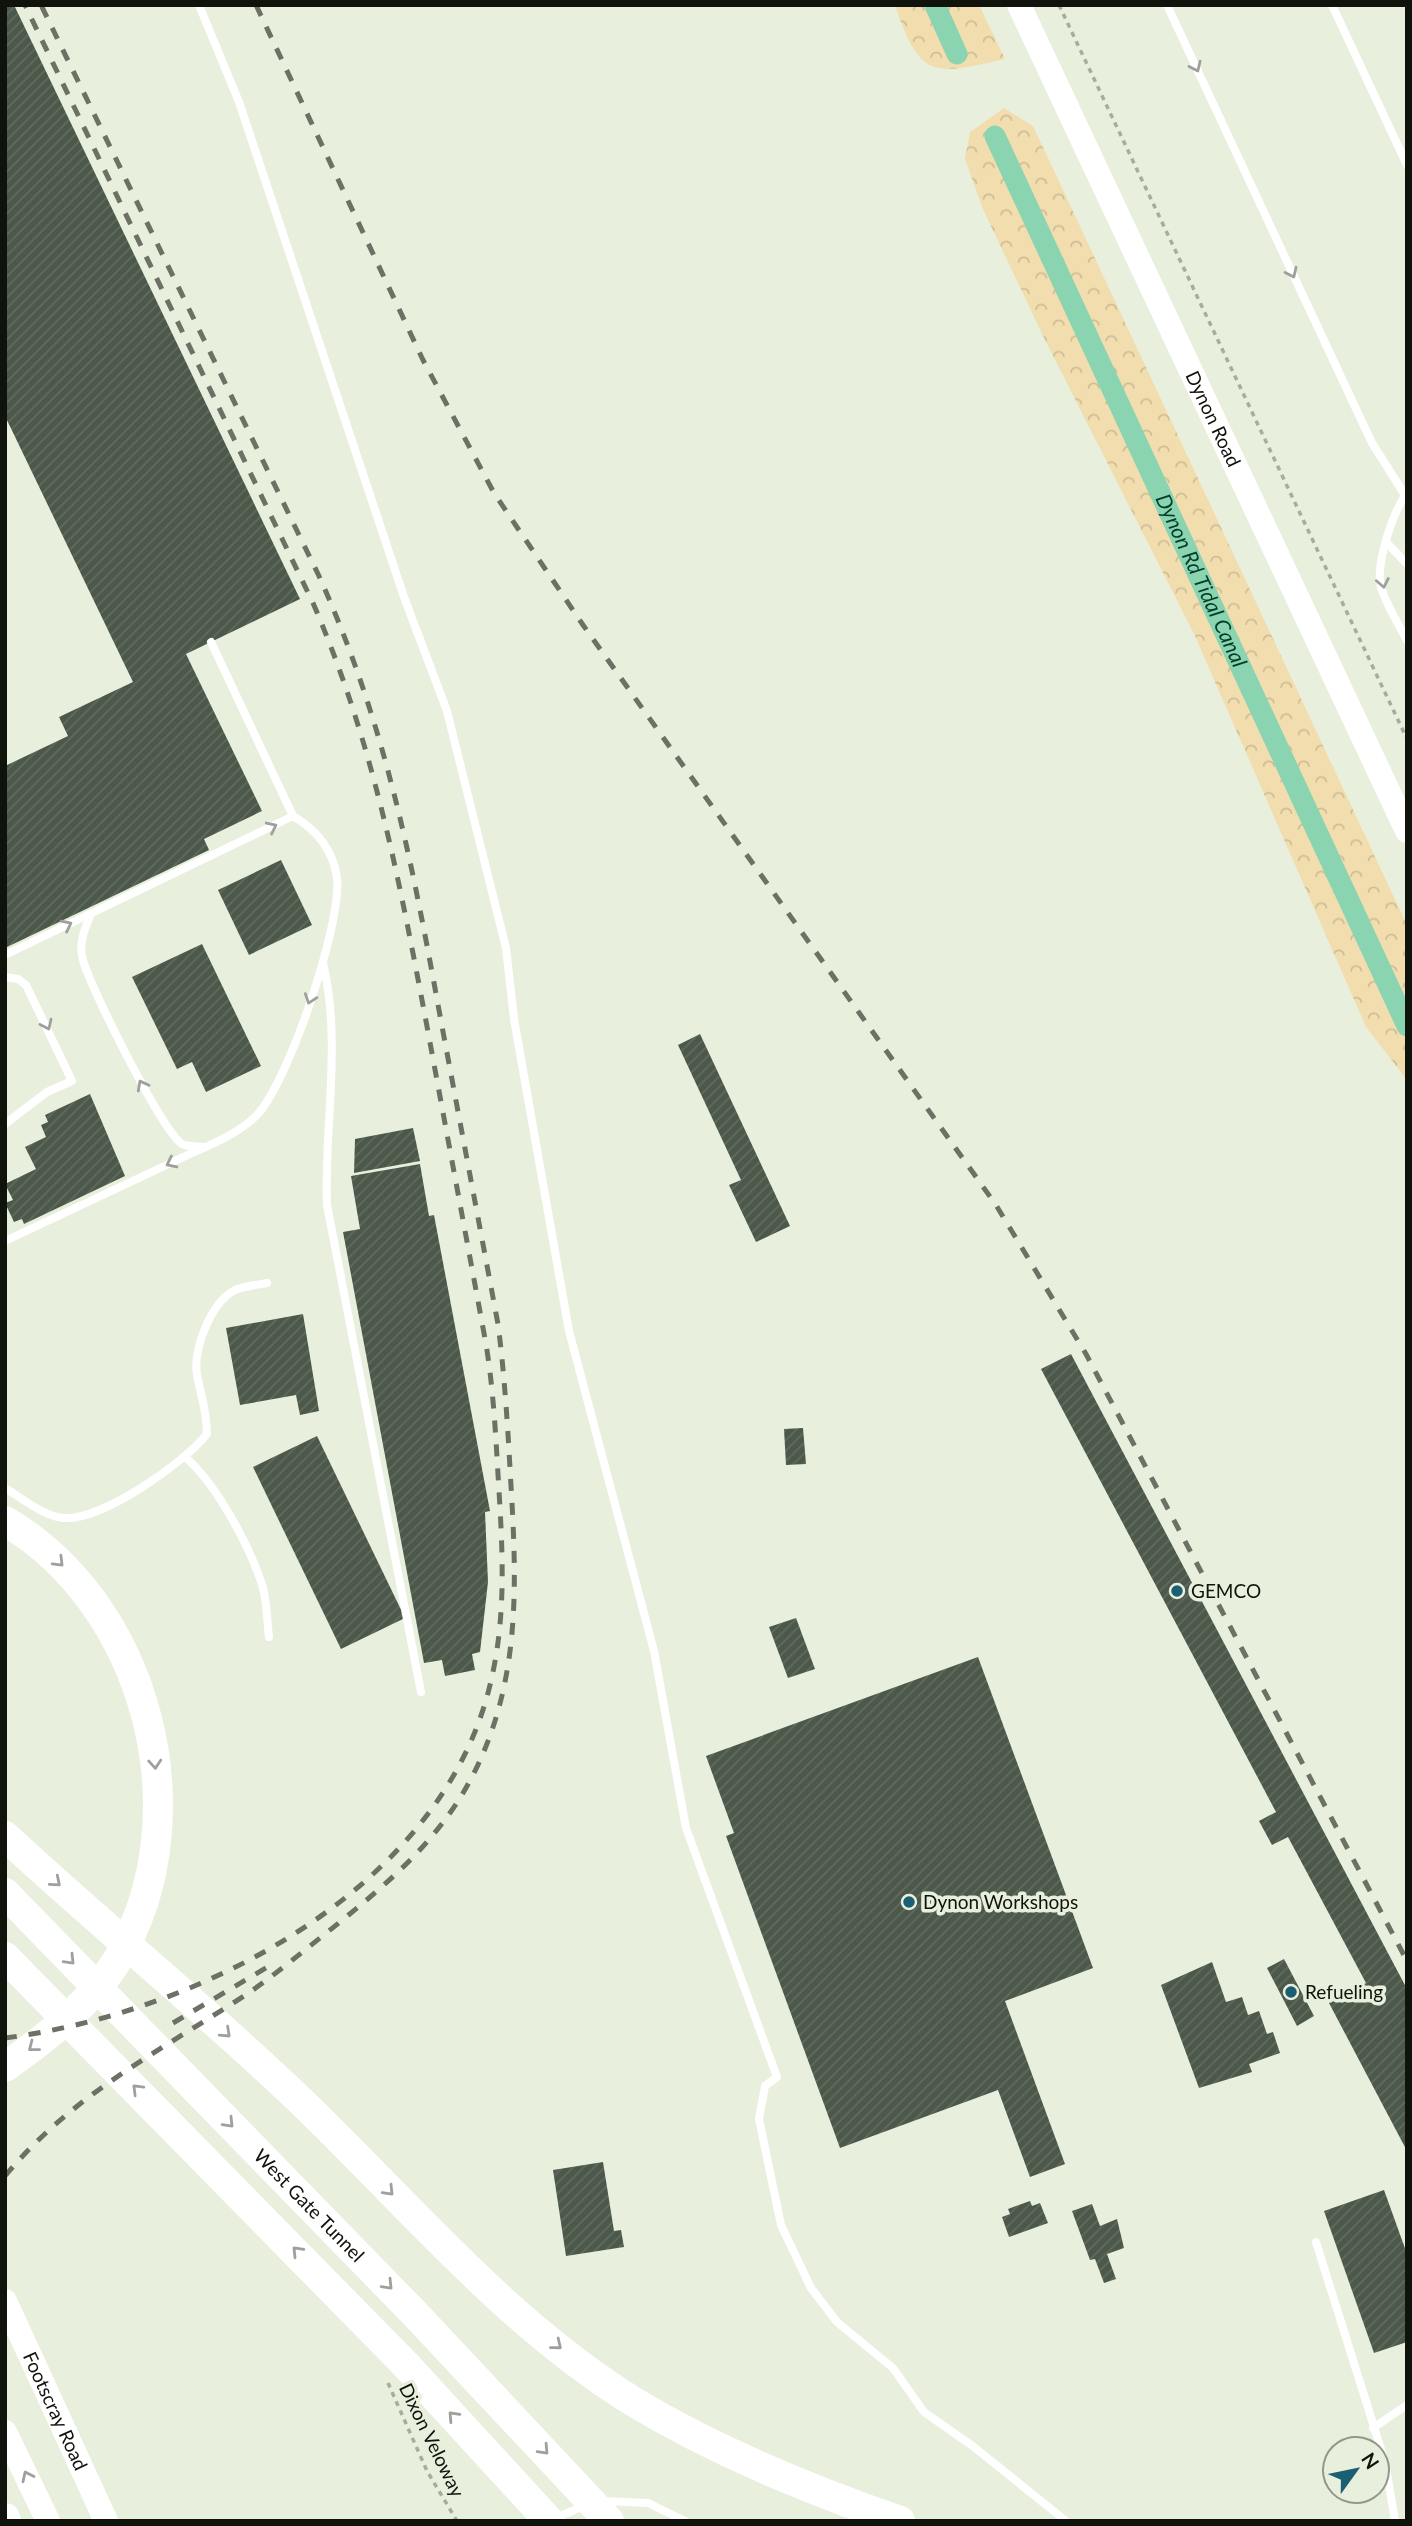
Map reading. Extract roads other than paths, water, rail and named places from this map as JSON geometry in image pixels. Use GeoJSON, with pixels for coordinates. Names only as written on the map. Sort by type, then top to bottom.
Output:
{"type":"FeatureCollection","features":[{"type":"Feature","properties":{"kind":"highway"},"geometry":{"type":"LineString","coordinates":[[5,1521],[44,1548],[70,1574],[117,1639],[143,1704],[152,1737],[158,1799],[155,1847],[147,1889],[120,1955],[104,1980],[40,2041],[5,2067]]}},
{"type":"Feature","properties":{"kind":"highway"},"geometry":{"type":"LineString","coordinates":[[5,1836],[126,1940],[307,2108],[444,2248],[582,2366],[634,2401],[710,2443],[829,2496],[900,2521]]}},
{"type":"Feature","properties":{"kind":"highway","name":"West Gate Tunnel"},"geometry":{"type":"LineString","coordinates":[[5,1893],[417,2316],[609,2521]]}},
{"type":"Feature","properties":{"kind":"highway"},"geometry":{"type":"LineString","coordinates":[[5,1957],[386,2344],[550,2521]]}},
{"type":"Feature","properties":{"kind":"main road","name":"Dynon Road"},"geometry":{"type":"LineString","coordinates":[[1018,5],[1407,831]]}},
{"type":"Feature","properties":{"kind":"main road","name":"Footscray Road"},"geometry":{"type":"LineString","coordinates":[[5,2301],[106,2521]]}},
{"type":"Feature","properties":{"kind":"main road"},"geometry":{"type":"LineString","coordinates":[[5,2431],[48,2521]]}},
{"type":"Feature","properties":{"kind":"lane"},"geometry":{"type":"LineString","coordinates":[[199,5],[239,102],[404,597],[447,711],[468,790],[506,948],[514,1019],[569,1331],[654,1651],[686,1828],[777,2077],[765,2086],[759,2119],[781,2225],[811,2287],[837,2322],[893,2368],[924,2412],[974,2446],[1066,2521]]}},
{"type":"Feature","properties":{"kind":"lane"},"geometry":{"type":"LineString","coordinates":[[1167,5],[1372,443],[1406,494],[1381,565],[1381,586],[1407,641]]}},
{"type":"Feature","properties":{"kind":"lane"},"geometry":{"type":"LineString","coordinates":[[1332,5],[1407,165]]}},
{"type":"Feature","properties":{"kind":"lane"},"geometry":{"type":"LineString","coordinates":[[1387,543],[1407,564]]}},
{"type":"Feature","properties":{"kind":"lane"},"geometry":{"type":"LineString","coordinates":[[5,1241],[204,1147],[256,1117],[268,1102],[297,1035],[323,960],[334,920],[337,878],[326,843],[312,827],[293,816],[211,642]]}},
{"type":"Feature","properties":{"kind":"lane"},"geometry":{"type":"LineString","coordinates":[[5,955],[293,816]]}},
{"type":"Feature","properties":{"kind":"lane"},"geometry":{"type":"LineString","coordinates":[[91,914],[82,934],[82,960],[140,1082],[164,1125],[183,1144],[204,1147]]}},
{"type":"Feature","properties":{"kind":"lane"},"geometry":{"type":"LineString","coordinates":[[323,960],[330,992],[334,1042],[326,1174],[327,1205],[421,1692]]}},
{"type":"Feature","properties":{"kind":"lane"},"geometry":{"type":"LineString","coordinates":[[5,977],[18,979],[26,985],[72,1081],[47,1092],[5,1124]]}},
{"type":"Feature","properties":{"kind":"lane"},"geometry":{"type":"LineString","coordinates":[[5,1488],[62,1518],[81,1516],[103,1508],[185,1457],[207,1434],[207,1412],[197,1374],[198,1341],[215,1312],[234,1290],[267,1283]]}},
{"type":"Feature","properties":{"kind":"lane"},"geometry":{"type":"LineString","coordinates":[[185,1457],[203,1472],[227,1509],[263,1588],[269,1637]]}},
{"type":"Feature","properties":{"kind":"lane"},"geometry":{"type":"LineString","coordinates":[[1316,2242],[1385,2462],[1395,2521]]}},
{"type":"Feature","properties":{"kind":"lane"},"geometry":{"type":"LineString","coordinates":[[1373,2428],[1407,2404]]}},
{"type":"Feature","properties":{"kind":"lane"},"geometry":{"type":"LineString","coordinates":[[550,2521],[577,2507],[617,2501],[648,2503],[685,2521]]}},
{"type":"Feature","properties":{"kind":"waterway","name":"Dynon Rd Tidal Canal"},"geometry":{"type":"LineString","coordinates":[[935,5],[957,54]]}},
{"type":"Feature","properties":{"kind":"waterway","name":"Dynon Rd Tidal Canal"},"geometry":{"type":"LineString","coordinates":[[995,136],[1407,1026]]}},
{"type":"Feature","properties":{"kind":"railway"},"geometry":{"type":"LineString","coordinates":[[5,2038],[80,2024],[156,2001],[231,1969],[302,1929],[366,1880],[421,1823],[463,1758],[490,1685],[499,1637],[502,1588],[496,1436],[486,1344],[405,913],[368,758],[334,655],[313,603],[25,5]]}},
{"type":"Feature","properties":{"kind":"railway"},"geometry":{"type":"LineString","coordinates":[[5,2176],[31,2147],[89,2097],[266,1981],[364,1902],[426,1843],[460,1798],[489,1738],[508,1668],[514,1596],[509,1446],[498,1324],[419,905],[379,740],[342,631],[319,576],[41,5]]}},
{"type":"Feature","properties":{"kind":"railway"},"geometry":{"type":"LineString","coordinates":[[256,5],[423,360],[494,493],[583,625],[996,1205],[1086,1354],[1407,1961]]}},
{"type":"Feature","properties":{"kind":"railway"},"geometry":{"type":"LineString","coordinates":[[173,2023],[276,1962]]}},
{"type":"Feature","properties":{"kind":"place","name":"GEMCO"},"geometry":{"type":"Point","coordinates":[1177,1591]}},
{"type":"Feature","properties":{"kind":"place","name":"Dynon Workshops"},"geometry":{"type":"Point","coordinates":[909,1902]}},
{"type":"Feature","properties":{"kind":"place","name":"Refueling"},"geometry":{"type":"Point","coordinates":[1291,1992]}}]}
